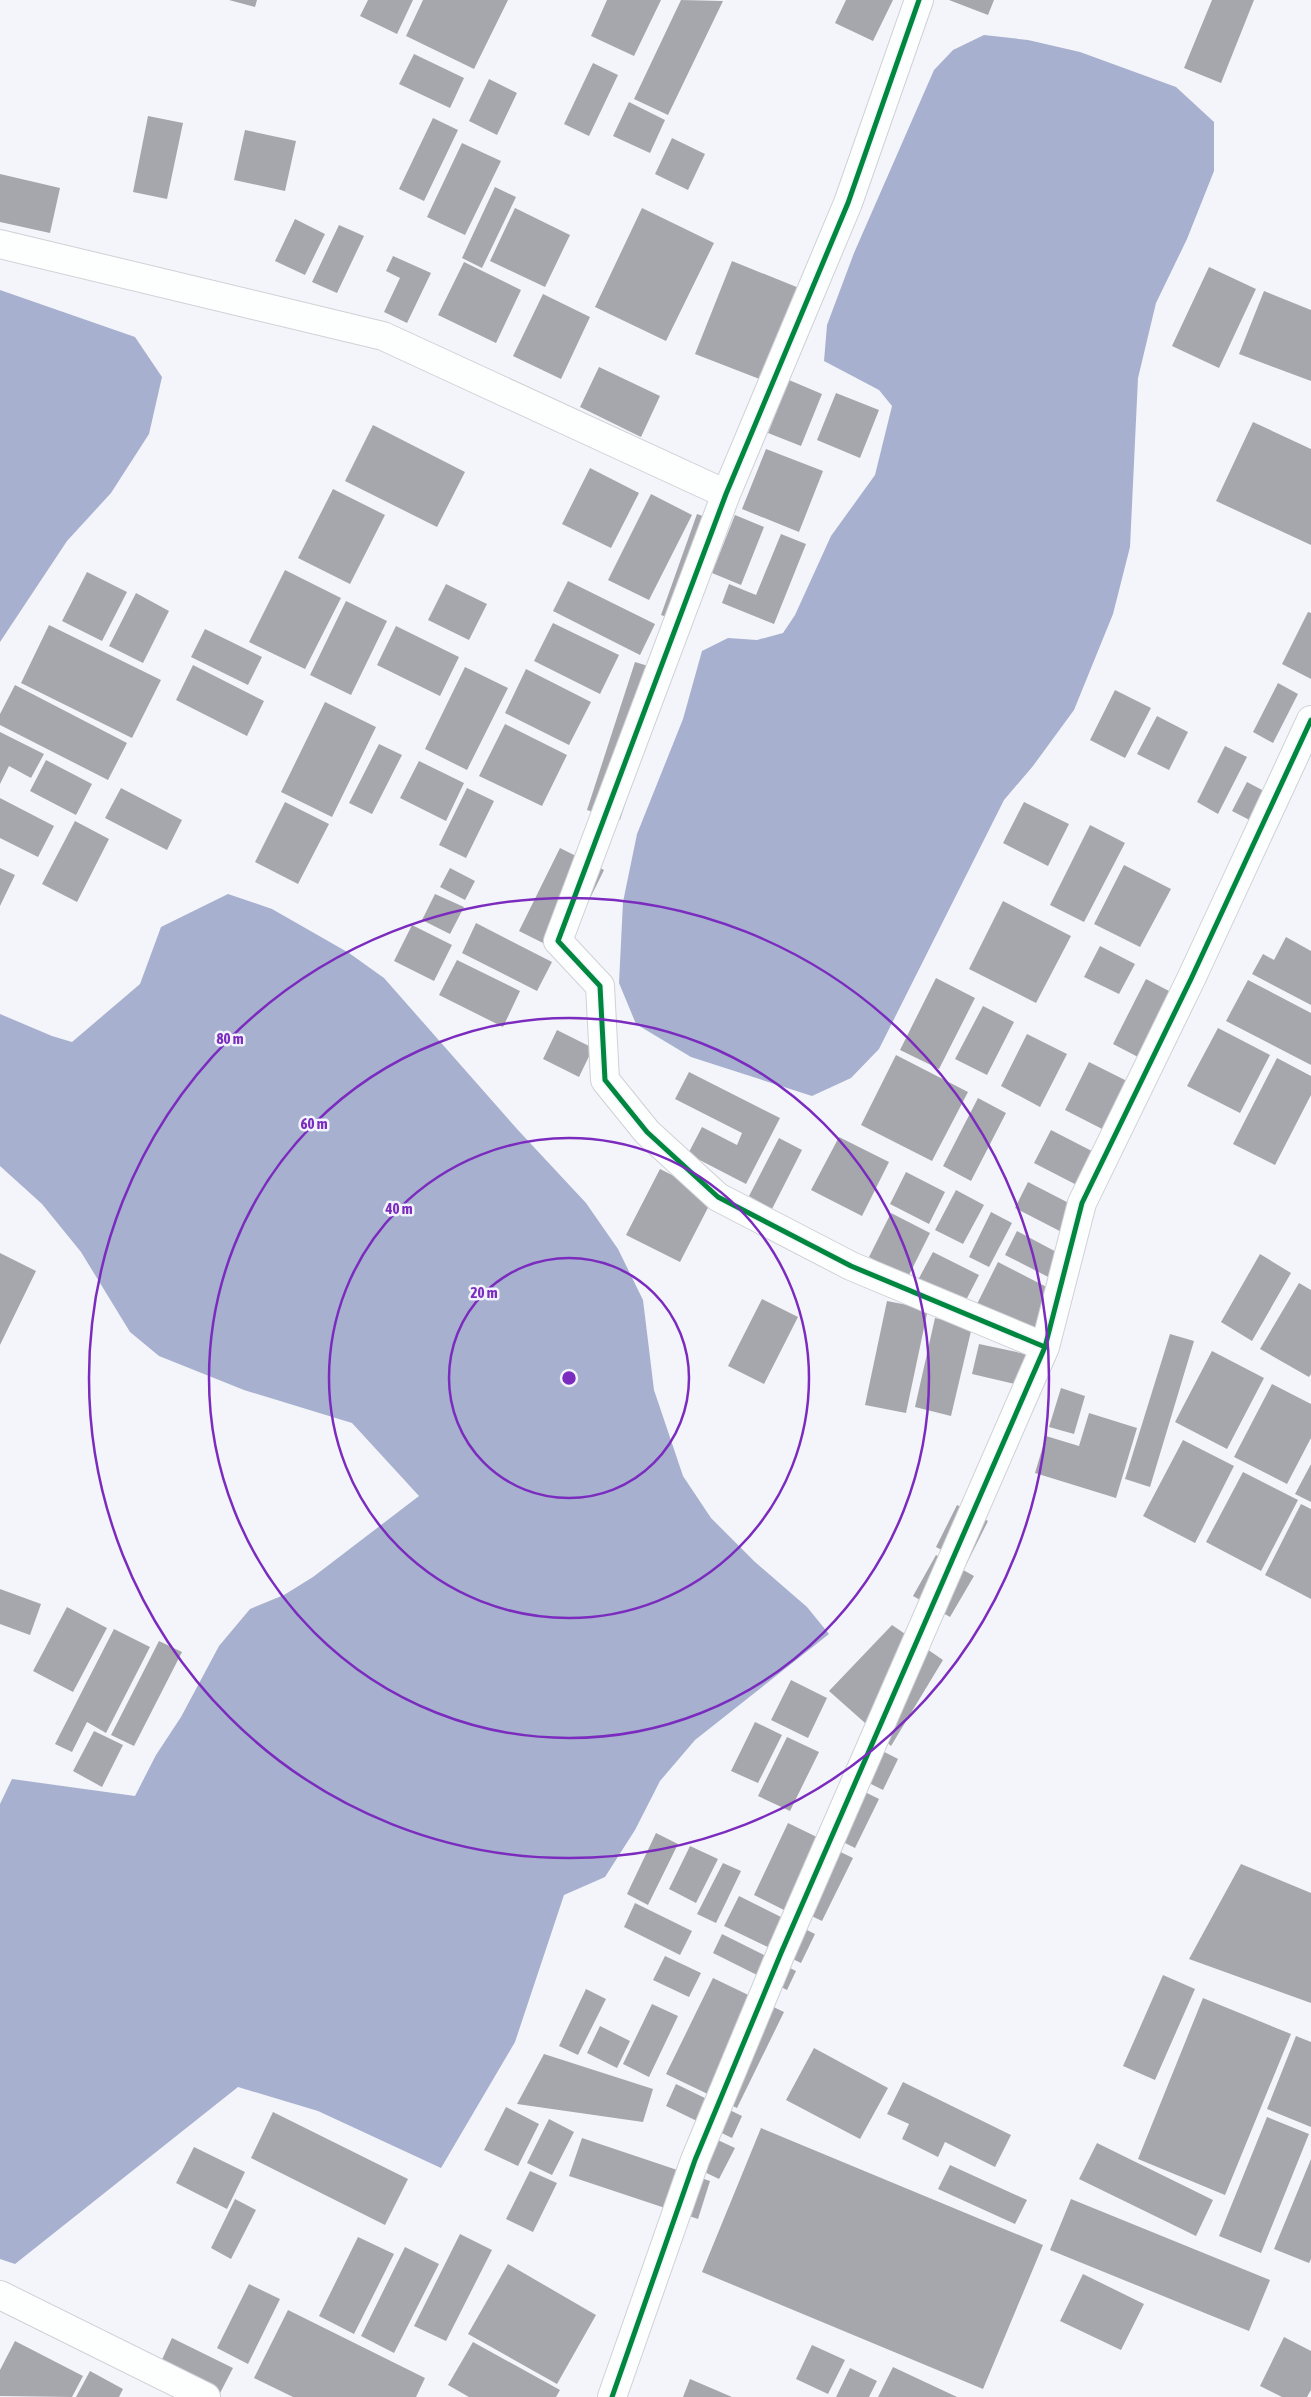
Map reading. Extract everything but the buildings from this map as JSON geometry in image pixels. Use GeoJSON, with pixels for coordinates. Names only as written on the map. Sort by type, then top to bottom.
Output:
{"type":"FeatureCollection","features":[{"type":"Feature","properties":{"kind":"street"},"geometry":{"type":"LineString","coordinates":[[919,0],[848,203],[726,494],[558,940],[600,986],[605,1080],[647,1132],[718,1197],[851,1266],[1045,1347]]}},
{"type":"Feature","properties":{"kind":"street"},"geometry":{"type":"LineString","coordinates":[[0,244],[383,336],[726,494]]}},
{"type":"Feature","properties":{"kind":"street"},"geometry":{"type":"LineString","coordinates":[[612,2397],[696,2160],[780,1953],[1045,1347],[1082,1203],[1192,979],[1311,720]]}},
{"type":"Feature","properties":{"kind":"street"},"geometry":{"type":"LineString","coordinates":[[0,2295],[206,2397]]}},
{"type":"Feature","properties":{"kind":"water"},"geometry":{"type":"Polygon","coordinates":[[[984,35],[1028,40],[1080,52],[1176,87],[1214,122],[1214,171],[1187,239],[1156,303],[1138,378],[1130,547],[1113,614],[1074,710],[1033,766],[1004,800],[879,1049],[851,1078],[812,1096],[691,1057],[636,1024],[619,983],[623,902],[637,834],[683,719],[702,651],[728,638],[757,640],[783,633],[795,615],[831,536],[875,475],[892,406],[879,390],[824,361],[827,325],[854,253],[934,70],[953,50],[984,35]]]}},
{"type":"Feature","properties":{"kind":"water"},"geometry":{"type":"Polygon","coordinates":[[[0,290],[135,337],[162,377],[149,434],[111,493],[67,541],[0,642],[0,290]]]}},
{"type":"Feature","properties":{"kind":"water"},"geometry":{"type":"Polygon","coordinates":[[[228,894],[272,909],[349,953],[384,978],[517,1129],[586,1203],[618,1249],[643,1300],[654,1390],[683,1476],[711,1518],[755,1562],[807,1607],[829,1634],[695,1740],[660,1781],[635,1830],[605,1877],[564,1895],[515,2042],[441,2168],[318,2111],[238,2087],[15,2264],[0,2259],[0,1804],[12,1779],[135,1796],[156,1755],[181,1717],[219,1646],[250,1609],[284,1595],[313,1577],[419,1496],[352,1423],[244,1390],[159,1356],[130,1332],[81,1252],[42,1204],[0,1166],[0,1014],[52,1036],[72,1042],[140,984],[161,927],[228,894]]]}},
{"type":"Feature","properties":{"kind":"cycle path"},"geometry":{"type":"LineString","coordinates":[[919,0],[848,203],[726,494],[558,941],[600,986],[605,1080],[647,1132],[718,1197],[851,1266],[1045,1347]]}},
{"type":"Feature","properties":{"kind":"cycle path"},"geometry":{"type":"LineString","coordinates":[[612,2397],[695,2160],[781,1953],[1045,1347],[1082,1203],[1191,979],[1311,720]]}}]}
